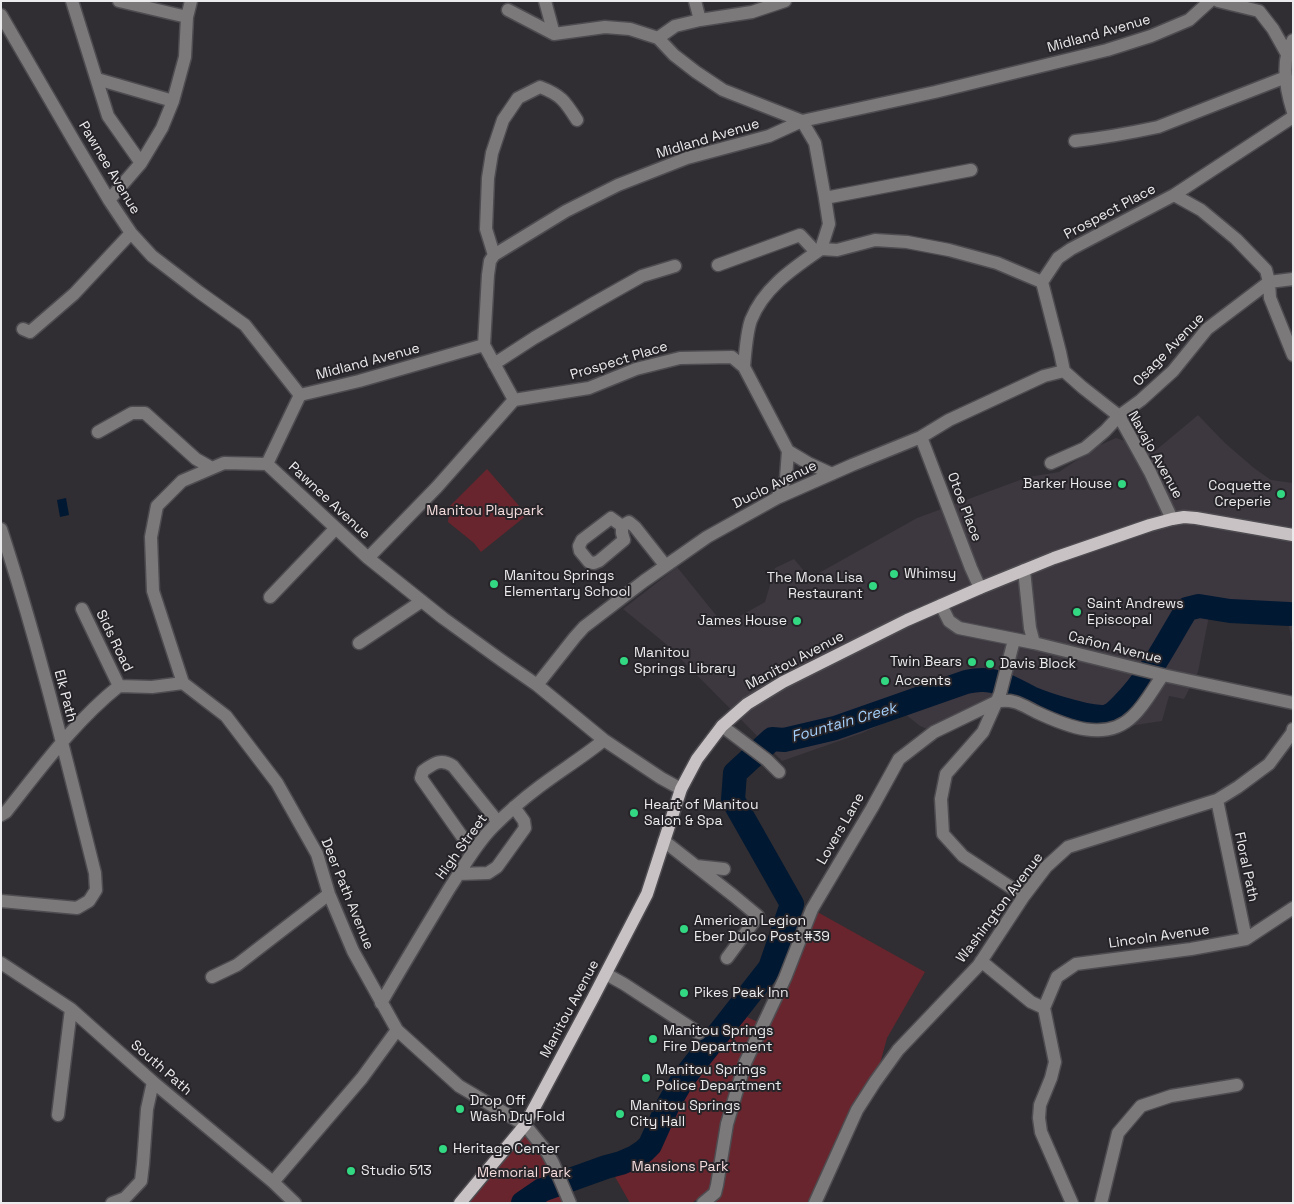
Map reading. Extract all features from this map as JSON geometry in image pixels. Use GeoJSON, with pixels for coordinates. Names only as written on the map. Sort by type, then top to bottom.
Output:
{"type":"FeatureCollection","features":[{"type":"Feature","properties":{"kind":"main road","name":"Manitou Avenue"},"geometry":{"type":"LineString","coordinates":[[460,1203],[525,1125],[647,894],[681,789],[697,759],[722,726],[747,704],[783,682],[847,649],[941,605],[1063,555],[1172,518],[1196,518],[1293,535]]}},
{"type":"Feature","properties":{"kind":"street"},"geometry":{"type":"LineString","coordinates":[[72,1],[108,116],[141,163]]}},
{"type":"Feature","properties":{"kind":"street"},"geometry":{"type":"LineString","coordinates":[[119,1],[187,17]]}},
{"type":"Feature","properties":{"kind":"street"},"geometry":{"type":"LineString","coordinates":[[109,200],[141,163],[162,128],[173,101],[184,57],[187,17],[191,1]]}},
{"type":"Feature","properties":{"kind":"street"},"geometry":{"type":"LineString","coordinates":[[546,1],[554,34]]}},
{"type":"Feature","properties":{"kind":"street"},"geometry":{"type":"LineString","coordinates":[[695,1],[700,20]]}},
{"type":"Feature","properties":{"kind":"street"},"geometry":{"type":"LineString","coordinates":[[658,38],[675,26],[752,12],[785,1]]}},
{"type":"Feature","properties":{"kind":"street","name":"Midland Avenue"},"geometry":{"type":"LineString","coordinates":[[494,256],[566,211],[618,185],[686,158],[769,136],[802,121],[935,92],[1107,50],[1151,36],[1189,20],[1210,1]]}},
{"type":"Feature","properties":{"kind":"street"},"geometry":{"type":"LineString","coordinates":[[1218,1],[1260,11],[1274,29],[1287,54]]}},
{"type":"Feature","properties":{"kind":"street"},"geometry":{"type":"LineString","coordinates":[[508,10],[554,34],[605,27],[630,29],[658,38],[674,55],[723,90],[802,121],[815,143],[829,224],[819,250],[780,279],[763,298],[750,322],[744,367],[788,451],[832,474]]}},
{"type":"Feature","properties":{"kind":"street","name":"Pawnee Avenue"},"geometry":{"type":"LineString","coordinates":[[3,24],[109,200],[131,232],[152,256],[245,324],[300,395],[267,464],[368,558],[422,601],[537,685],[604,740],[681,789]]}},
{"type":"Feature","properties":{"kind":"street"},"geometry":{"type":"LineString","coordinates":[[1293,40],[1287,54],[1285,67],[1288,96],[1293,112]]}},
{"type":"Feature","properties":{"kind":"street"},"geometry":{"type":"LineString","coordinates":[[1075,141],[1136,132],[1158,126],[1286,78]]}},
{"type":"Feature","properties":{"kind":"street"},"geometry":{"type":"LineString","coordinates":[[97,79],[173,101]]}},
{"type":"Feature","properties":{"kind":"street"},"geometry":{"type":"LineString","coordinates":[[368,558],[437,487],[514,400],[484,346],[488,275],[490,261],[494,256],[486,229],[488,178],[492,153],[503,120],[518,98],[540,88],[554,92],[565,102],[577,120]]}},
{"type":"Feature","properties":{"kind":"street","name":"Prospect Place"},"geometry":{"type":"LineString","coordinates":[[1042,282],[1058,258],[1071,249],[1174,195],[1293,116]]}},
{"type":"Feature","properties":{"kind":"street"},"geometry":{"type":"LineString","coordinates":[[825,198],[971,170]]}},
{"type":"Feature","properties":{"kind":"street"},"geometry":{"type":"LineString","coordinates":[[1174,195],[1200,210],[1236,239],[1266,270],[1270,298],[1293,355]]}},
{"type":"Feature","properties":{"kind":"street"},"geometry":{"type":"LineString","coordinates":[[23,329],[30,332],[74,294],[131,232]]}},
{"type":"Feature","properties":{"kind":"street"},"geometry":{"type":"LineString","coordinates":[[718,265],[800,235],[819,250],[837,250],[875,240],[907,242],[948,250],[997,263],[1042,282],[1064,371]]}},
{"type":"Feature","properties":{"kind":"street"},"geometry":{"type":"LineString","coordinates":[[494,364],[534,338],[642,276],[675,266]]}},
{"type":"Feature","properties":{"kind":"street"},"geometry":{"type":"LineString","coordinates":[[1269,282],[1293,279]]}},
{"type":"Feature","properties":{"kind":"street","name":"Osage Avenue"},"geometry":{"type":"LineString","coordinates":[[1051,463],[1085,448],[1119,416],[1142,400],[1173,372],[1207,329],[1269,282]]}},
{"type":"Feature","properties":{"kind":"street","name":"Midland Avenue"},"geometry":{"type":"LineString","coordinates":[[300,395],[359,381],[484,346]]}},
{"type":"Feature","properties":{"kind":"street","name":"Prospect Place"},"geometry":{"type":"LineString","coordinates":[[514,400],[589,388],[636,369],[680,358],[732,357],[744,367]]}},
{"type":"Feature","properties":{"kind":"street","name":"Navajo Avenue"},"geometry":{"type":"LineString","coordinates":[[1064,371],[1119,416],[1150,472],[1172,518]]}},
{"type":"Feature","properties":{"kind":"street","name":"Duclo Avenue"},"geometry":{"type":"LineString","coordinates":[[537,685],[584,627],[644,580],[707,537],[777,498],[921,437],[949,420],[1044,376],[1064,371]]}},
{"type":"Feature","properties":{"kind":"street"},"geometry":{"type":"LineString","coordinates":[[98,432],[132,413],[145,413],[196,459],[212,468]]}},
{"type":"Feature","properties":{"kind":"street","name":"Otoe Place"},"geometry":{"type":"LineString","coordinates":[[921,437],[980,588]]}},
{"type":"Feature","properties":{"kind":"street"},"geometry":{"type":"LineString","coordinates":[[777,498],[786,478],[788,451]]}},
{"type":"Feature","properties":{"kind":"street"},"geometry":{"type":"LineString","coordinates":[[1,815],[6,812],[62,742],[102,700],[119,686],[152,687],[183,683],[153,591],[151,537],[157,506],[182,481],[224,463],[267,464]]}},
{"type":"Feature","properties":{"kind":"street"},"geometry":{"type":"LineString","coordinates":[[622,526],[628,522],[635,527],[665,565]]}},
{"type":"Feature","properties":{"kind":"street"},"geometry":{"type":"LineString","coordinates":[[270,597],[336,528]]}},
{"type":"Feature","properties":{"kind":"street","name":"Elk Path"},"geometry":{"type":"LineString","coordinates":[[1,529],[20,588],[62,742],[95,873],[96,890],[89,901],[77,908],[1,901]]}},
{"type":"Feature","properties":{"kind":"street"},"geometry":{"type":"LineString","coordinates":[[1024,570],[1030,628],[1034,643]]}},
{"type":"Feature","properties":{"kind":"street"},"geometry":{"type":"LineString","coordinates":[[359,643],[422,601]]}},
{"type":"Feature","properties":{"kind":"street","name":"Cañon Avenue"},"geometry":{"type":"LineString","coordinates":[[941,605],[950,621],[959,628],[1034,643],[1159,675],[1293,703]]}},
{"type":"Feature","properties":{"kind":"street","name":"Sids Road"},"geometry":{"type":"LineString","coordinates":[[82,609],[119,686]]}},
{"type":"Feature","properties":{"kind":"street"},"geometry":{"type":"LineString","coordinates":[[1014,640],[996,702],[983,732],[946,774],[941,799],[943,834],[963,856],[1024,896]]}},
{"type":"Feature","properties":{"kind":"street"},"geometry":{"type":"LineString","coordinates":[[996,702],[1014,701],[1079,729],[1113,729],[1133,716],[1142,705],[1159,675]]}},
{"type":"Feature","properties":{"kind":"street","name":"Deer Path Avenue"},"geometry":{"type":"LineString","coordinates":[[183,683],[226,716],[277,783],[317,854],[329,894],[353,950],[397,1030],[459,1086],[525,1125],[544,1148],[553,1163],[568,1200]]}},
{"type":"Feature","properties":{"kind":"street","name":"Lovers Lane"},"geometry":{"type":"LineString","coordinates":[[703,1203],[715,1193],[727,1124],[745,1063],[785,978],[812,909],[899,759],[934,732],[996,702]]}},
{"type":"Feature","properties":{"kind":"street"},"geometry":{"type":"LineString","coordinates":[[722,726],[767,760],[779,772]]}},
{"type":"Feature","properties":{"kind":"street","name":"Washington Avenue"},"geometry":{"type":"LineString","coordinates":[[815,1203],[857,1110],[875,1082],[898,1050],[981,961],[1024,896],[1046,867],[1068,847],[1217,800],[1268,764],[1292,733],[1293,729]]}},
{"type":"Feature","properties":{"kind":"street","name":"High Street"},"geometry":{"type":"LineString","coordinates":[[381,1003],[428,923],[473,852],[491,829],[540,786],[604,740]]}},
{"type":"Feature","properties":{"kind":"street"},"geometry":{"type":"LineString","coordinates":[[473,852],[421,778],[423,771],[439,761],[446,762],[452,766],[498,822]]}},
{"type":"Feature","properties":{"kind":"street","name":"Floral Path"},"geometry":{"type":"LineString","coordinates":[[1217,800],[1246,939]]}},
{"type":"Feature","properties":{"kind":"street"},"geometry":{"type":"LineString","coordinates":[[459,874],[488,873],[497,867],[525,828],[524,821],[514,807]]}},
{"type":"Feature","properties":{"kind":"street"},"geometry":{"type":"LineString","coordinates":[[664,841],[758,916],[728,958]]}},
{"type":"Feature","properties":{"kind":"street"},"geometry":{"type":"LineString","coordinates":[[696,866],[724,868]]}},
{"type":"Feature","properties":{"kind":"street"},"geometry":{"type":"LineString","coordinates":[[212,977],[237,965],[329,894]]}},
{"type":"Feature","properties":{"kind":"street","name":"Lincoln Avenue"},"geometry":{"type":"LineString","coordinates":[[1044,1008],[1057,977],[1076,964],[1191,949],[1246,939],[1293,908]]}},
{"type":"Feature","properties":{"kind":"street"},"geometry":{"type":"LineString","coordinates":[[981,961],[1031,1002],[1044,1008],[1055,1062],[1052,1078],[1040,1105],[1041,1132],[1072,1203]]}},
{"type":"Feature","properties":{"kind":"street","name":"South Path"},"geometry":{"type":"LineString","coordinates":[[1,963],[71,1009],[295,1203]]}},
{"type":"Feature","properties":{"kind":"street"},"geometry":{"type":"LineString","coordinates":[[606,974],[699,1033]]}},
{"type":"Feature","properties":{"kind":"street"},"geometry":{"type":"LineString","coordinates":[[58,1115],[71,1009]]}},
{"type":"Feature","properties":{"kind":"street"},"geometry":{"type":"LineString","coordinates":[[273,1182],[362,1078],[397,1030]]}},
{"type":"Feature","properties":{"kind":"street"},"geometry":{"type":"LineString","coordinates":[[112,1203],[125,1198],[141,1181],[147,1109],[153,1082]]}},
{"type":"Feature","properties":{"kind":"street"},"geometry":{"type":"LineString","coordinates":[[1102,1203],[1118,1133],[1141,1106],[1171,1096],[1238,1085]]}},
{"type":"Feature","properties":{"kind":"shaded area"},"geometry":{"type":"Polygon","coordinates":[[[1198,415],[1225,443],[1254,468],[1271,480],[1293,483],[1293,649],[1288,621],[1209,616],[1198,672],[1184,699],[1169,696],[1162,721],[1103,730],[1014,701],[934,732],[920,726],[905,714],[862,733],[782,761],[666,644],[623,609],[677,567],[724,625],[765,602],[775,568],[794,559],[810,578],[917,518],[1028,477],[1059,472],[1098,446],[1116,438],[1155,451],[1198,415]]]}},
{"type":"Feature","properties":{"kind":"green space","name":"Manitou Playpark"},"geometry":{"type":"Polygon","coordinates":[[[487,469],[527,515],[481,552],[474,543],[448,522],[450,506],[487,469]]]}},
{"type":"Feature","properties":{"kind":"green space"},"geometry":{"type":"Polygon","coordinates":[[[812,909],[925,972],[887,1038],[875,1082],[815,1203],[713,1203],[708,1199],[745,1063],[812,909]]]}},
{"type":"Feature","properties":{"kind":"green space","name":"Mansions Park"},"geometry":{"type":"Polygon","coordinates":[[[747,1017],[760,1023],[713,1182],[708,1191],[692,1203],[630,1203],[610,1168],[649,1152],[663,1121],[681,1089],[747,1017]]]}},
{"type":"Feature","properties":{"kind":"green space","name":"Memorial Park"},"geometry":{"type":"Polygon","coordinates":[[[525,1125],[570,1203],[460,1203],[525,1125]]]}},
{"type":"Feature","properties":{"kind":"water"},"geometry":{"type":"Polygon","coordinates":[[[66,498],[69,515],[60,517],[57,500],[66,498]]]}},
{"type":"Feature","properties":{"kind":"waterway","name":"Fountain Creek"},"geometry":{"type":"LineString","coordinates":[[523,1203],[542,1190],[621,1163],[644,1151],[650,1145],[668,1105],[683,1079],[770,968],[792,904],[733,800],[735,773],[772,739],[784,740],[835,728],[966,682],[977,680],[1001,683],[1031,698],[1070,711],[1093,716],[1108,716],[1118,709],[1142,682],[1187,609],[1199,606],[1230,611],[1289,614]]}},
{"type":"Feature","properties":{"kind":"place","name":"Barker House"},"geometry":{"type":"Point","coordinates":[1122,484]}},
{"type":"Feature","properties":{"kind":"place","name":"Coquette Creperie"},"geometry":{"type":"Point","coordinates":[1281,494]}},
{"type":"Feature","properties":{"kind":"place","name":"Whimsy"},"geometry":{"type":"Point","coordinates":[894,574]}},
{"type":"Feature","properties":{"kind":"place","name":"Manitou Springs Elementary School"},"geometry":{"type":"Point","coordinates":[494,584]}},
{"type":"Feature","properties":{"kind":"place","name":"The Mona Lisa Restaurant"},"geometry":{"type":"Point","coordinates":[873,586]}},
{"type":"Feature","properties":{"kind":"place","name":"Saint Andrews Episcopal"},"geometry":{"type":"Point","coordinates":[1077,612]}},
{"type":"Feature","properties":{"kind":"place","name":"James House"},"geometry":{"type":"Point","coordinates":[797,621]}},
{"type":"Feature","properties":{"kind":"place","name":"Manitou Springs Library"},"geometry":{"type":"Point","coordinates":[624,661]}},
{"type":"Feature","properties":{"kind":"place","name":"Twin Bears"},"geometry":{"type":"Point","coordinates":[972,662]}},
{"type":"Feature","properties":{"kind":"place","name":"Davis Block"},"geometry":{"type":"Point","coordinates":[990,664]}},
{"type":"Feature","properties":{"kind":"place","name":"Accents"},"geometry":{"type":"Point","coordinates":[885,681]}},
{"type":"Feature","properties":{"kind":"place","name":"Heart of Manitou Salon & Spa"},"geometry":{"type":"Point","coordinates":[634,813]}},
{"type":"Feature","properties":{"kind":"place","name":"American Legion Eber Dulco Post #39"},"geometry":{"type":"Point","coordinates":[684,929]}},
{"type":"Feature","properties":{"kind":"place","name":"Pikes Peak Inn"},"geometry":{"type":"Point","coordinates":[684,993]}},
{"type":"Feature","properties":{"kind":"place","name":"Manitou Springs Fire Department"},"geometry":{"type":"Point","coordinates":[653,1039]}},
{"type":"Feature","properties":{"kind":"place","name":"Manitou Springs Police Department"},"geometry":{"type":"Point","coordinates":[646,1078]}},
{"type":"Feature","properties":{"kind":"place","name":"Drop Off Wash Dry Fold"},"geometry":{"type":"Point","coordinates":[460,1109]}},
{"type":"Feature","properties":{"kind":"place","name":"Manitou Springs City Hall"},"geometry":{"type":"Point","coordinates":[620,1114]}},
{"type":"Feature","properties":{"kind":"place","name":"Heritage Center"},"geometry":{"type":"Point","coordinates":[443,1149]}},
{"type":"Feature","properties":{"kind":"place","name":"Studio 513"},"geometry":{"type":"Point","coordinates":[351,1171]}}]}
